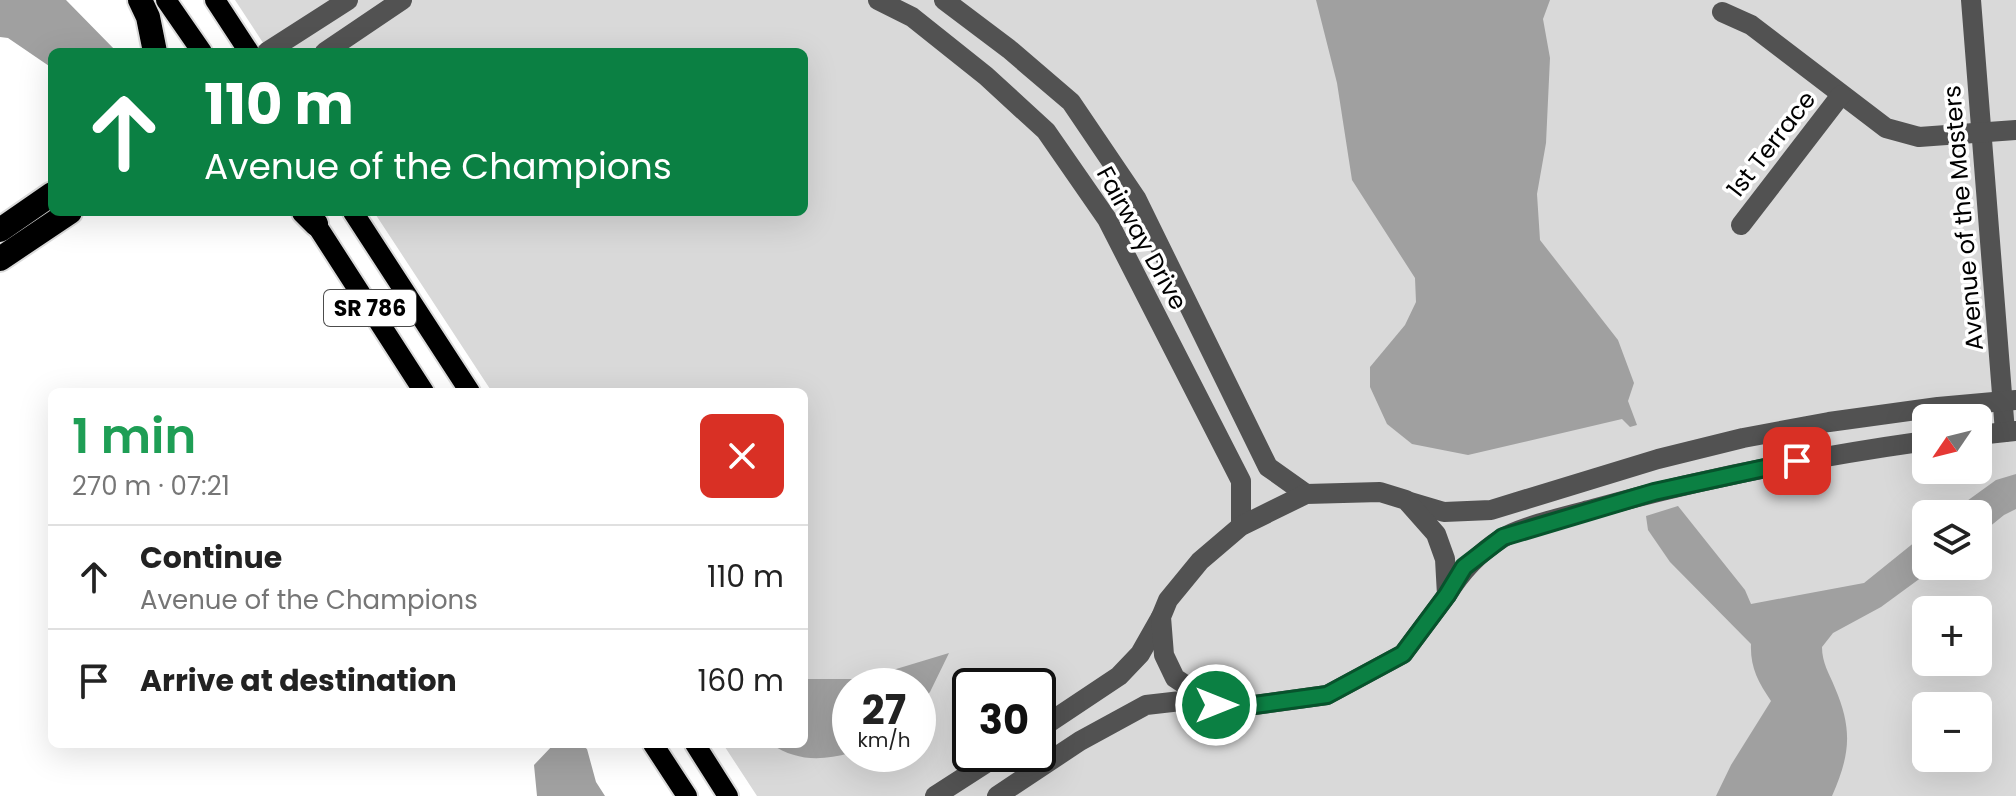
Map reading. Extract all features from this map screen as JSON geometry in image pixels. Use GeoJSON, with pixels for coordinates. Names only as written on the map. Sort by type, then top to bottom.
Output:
{"type":"FeatureCollection","features":[{"type":"Feature","properties":{"kind":"highway"},"geometry":{"type":"LineString","coordinates":[[140,0],[148,17],[154,48]]}},
{"type":"Feature","properties":{"kind":"highway"},"geometry":{"type":"LineString","coordinates":[[0,230],[48,197]]}},
{"type":"Feature","properties":{"kind":"highway"},"geometry":{"type":"LineString","coordinates":[[0,259],[64,216]]}},
{"type":"Feature","properties":{"kind":"main road"},"geometry":{"type":"LineString","coordinates":[[166,0],[199,48]]}},
{"type":"Feature","properties":{"kind":"main road"},"geometry":{"type":"LineString","coordinates":[[215,0],[246,48]]}},
{"type":"Feature","properties":{"kind":"main road","name":"SR 786"},"geometry":{"type":"LineString","coordinates":[[309,216],[421,388]]}},
{"type":"Feature","properties":{"kind":"main road","name":"SR 786"},"geometry":{"type":"LineString","coordinates":[[356,216],[467,388]]}},
{"type":"Feature","properties":{"kind":"main road"},"geometry":{"type":"LineString","coordinates":[[656,748],[687,796]]}},
{"type":"Feature","properties":{"kind":"main road"},"geometry":{"type":"LineString","coordinates":[[698,748],[728,796]]}},
{"type":"Feature","properties":{"kind":"street"},"geometry":{"type":"LineString","coordinates":[[273,48],[348,0]]}},
{"type":"Feature","properties":{"kind":"street"},"geometry":{"type":"LineString","coordinates":[[331,48],[402,0]]}},
{"type":"Feature","properties":{"kind":"street","name":"Fairway Drive"},"geometry":{"type":"LineString","coordinates":[[878,0],[912,17],[986,76],[1046,131],[1099,207],[1241,481],[1241,526]]}},
{"type":"Feature","properties":{"kind":"street","name":"Fairway Drive"},"geometry":{"type":"LineString","coordinates":[[944,0],[1009,49],[1071,102],[1136,198],[1268,467],[1306,494]]}},
{"type":"Feature","properties":{"kind":"street","name":"Avenue of the Masters"},"geometry":{"type":"LineString","coordinates":[[1971,0],[2010,400],[2010,431]]}},
{"type":"Feature","properties":{"kind":"street"},"geometry":{"type":"LineString","coordinates":[[1722,12],[1751,25],[1876,123],[1907,136],[2016,130]]}},
{"type":"Feature","properties":{"kind":"street","name":"1st Terrace"},"geometry":{"type":"LineString","coordinates":[[1741,225],[1841,95]]}},
{"type":"Feature","properties":{"kind":"street"},"geometry":{"type":"LineString","coordinates":[[1056,718],[1119,676],[1140,654],[1168,600],[1200,561],[1241,526],[1306,494],[1380,492],[1444,512],[1491,510],[1630,466],[1743,438],[1829,422],[2010,400]]}},
{"type":"Feature","properties":{"kind":"street"},"geometry":{"type":"LineString","coordinates":[[997,796],[1080,741],[1146,705],[1181,701],[1247,706],[1327,695],[1403,654],[1464,567],[1503,537],[1570,515],[1739,471],[1912,443]]}},
{"type":"Feature","properties":{"kind":"street"},"geometry":{"type":"LineString","coordinates":[[1406,500],[1436,534],[1445,559],[1447,595]]}},
{"type":"Feature","properties":{"kind":"street"},"geometry":{"type":"LineString","coordinates":[[1161,617],[1164,655],[1175,678],[1216,705]]}},
{"type":"Feature","properties":{"kind":"street"},"geometry":{"type":"LineString","coordinates":[[935,796],[972,772]]}},
{"type":"Feature","properties":{"kind":"shaded area"},"geometry":{"type":"Polygon","coordinates":[[[0,0],[66,0],[113,48],[48,48],[48,65],[8,38],[0,37],[0,0]]]}},
{"type":"Feature","properties":{"kind":"shaded area"},"geometry":{"type":"Polygon","coordinates":[[[235,0],[2016,0],[2016,796],[757,796],[726,748],[808,748],[808,388],[489,388],[377,216],[808,216],[808,48],[266,48],[235,0]]]}},
{"type":"Feature","properties":{"kind":"shaded area"},"geometry":{"type":"Polygon","coordinates":[[[1316,0],[1550,0],[1543,19],[1550,58],[1546,143],[1537,194],[1540,240],[1618,340],[1634,383],[1628,401],[1637,425],[1630,427],[1622,419],[1468,455],[1412,444],[1387,424],[1370,387],[1370,367],[1405,325],[1416,302],[1415,278],[1352,180],[1337,83],[1316,0]]]}},
{"type":"Feature","properties":{"kind":"shaded area"},"geometry":{"type":"Polygon","coordinates":[[[2016,474],[2016,509],[1992,525],[1992,500],[1968,500],[1996,480],[2016,474]]]}},
{"type":"Feature","properties":{"kind":"shaded area"},"geometry":{"type":"Polygon","coordinates":[[[1678,506],[1745,590],[1751,604],[1864,583],[1912,544],[1912,580],[1918,580],[1881,607],[1833,633],[1822,647],[1847,730],[1846,755],[1832,796],[1716,796],[1731,765],[1771,701],[1756,674],[1751,644],[1670,562],[1648,530],[1646,516],[1678,506]]]}},
{"type":"Feature","properties":{"kind":"shaded area"},"geometry":{"type":"Polygon","coordinates":[[[949,653],[936,680],[936,668],[899,668],[949,653]]]}},
{"type":"Feature","properties":{"kind":"shaded area"},"geometry":{"type":"Polygon","coordinates":[[[808,679],[832,679],[832,756],[809,758],[777,748],[808,748],[808,679]]]}},
{"type":"Feature","properties":{"kind":"shaded area"},"geometry":{"type":"Polygon","coordinates":[[[550,748],[586,748],[596,782],[605,796],[537,796],[534,765],[550,748]]]}},
{"type":"Feature","properties":{"kind":"route"},"geometry":{"type":"LineString","coordinates":[[1216,705],[1247,706],[1327,695],[1403,654],[1464,567],[1503,537],[1654,492],[1739,471],[1797,461]]}}]}
